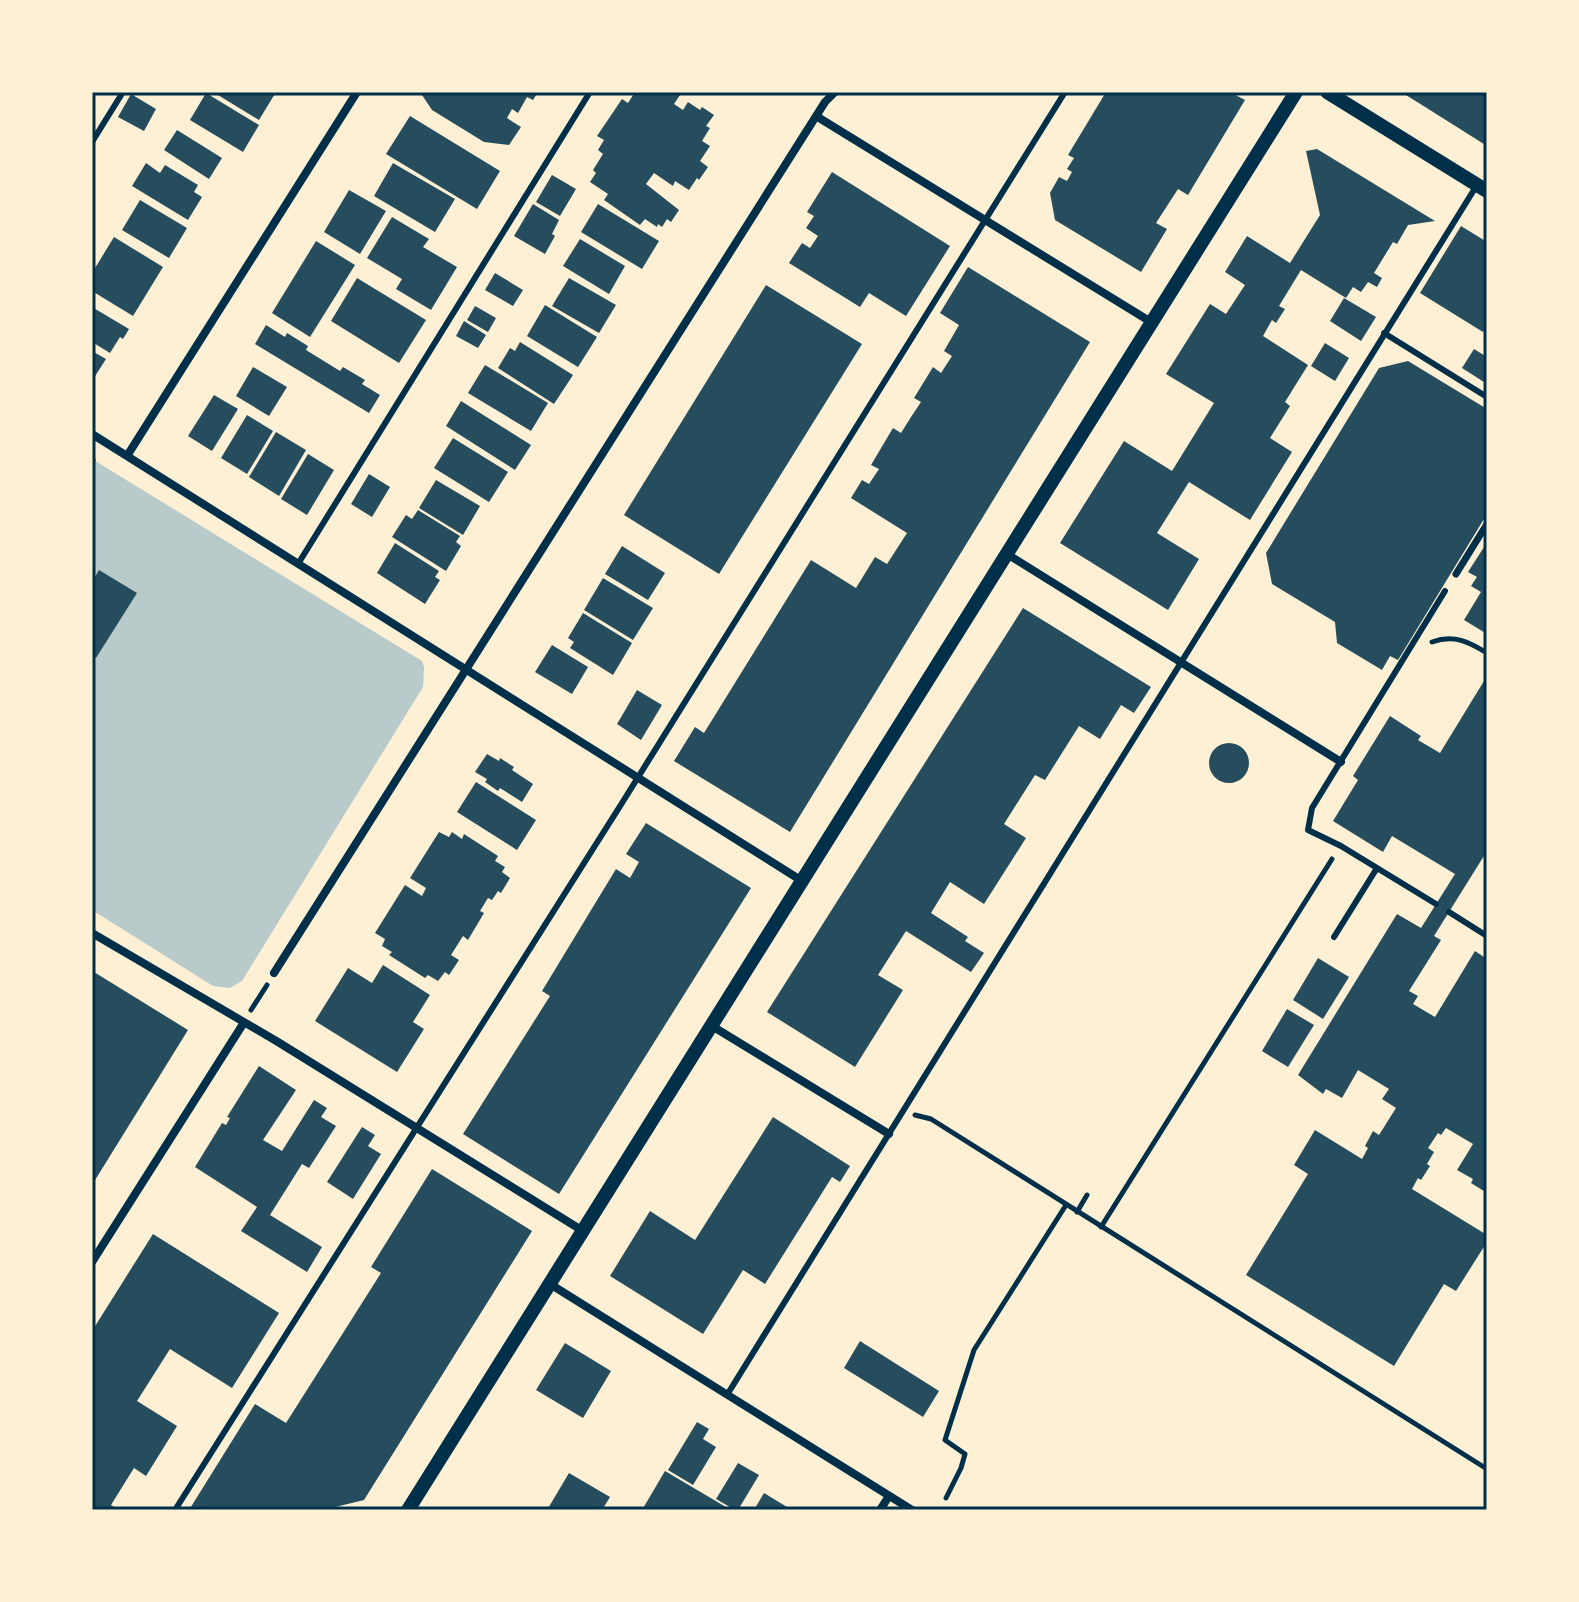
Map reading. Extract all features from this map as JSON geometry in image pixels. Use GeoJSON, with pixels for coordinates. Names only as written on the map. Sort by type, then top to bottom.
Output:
{"type":"FeatureCollection","features":[{"type":"Feature","properties":{"kind":"street"},"geometry":{"type":"LineString","coordinates":[[127,456],[357,92]]}},
{"type":"Feature","properties":{"kind":"street"},"geometry":{"type":"LineString","coordinates":[[274,973],[816,116],[835,92]]}},
{"type":"Feature","properties":{"kind":"street"},"geometry":{"type":"LineString","coordinates":[[408,1510],[1296,92]]}},
{"type":"Feature","properties":{"kind":"street"},"geometry":{"type":"LineString","coordinates":[[1327,92],[1482,188]]}},
{"type":"Feature","properties":{"kind":"street"},"geometry":{"type":"LineString","coordinates":[[816,116],[1151,322]]}},
{"type":"Feature","properties":{"kind":"street"},"geometry":{"type":"LineString","coordinates":[[92,434],[802,881]]}},
{"type":"Feature","properties":{"kind":"street"},"geometry":{"type":"LineString","coordinates":[[1456,574],[1487,524]]}},
{"type":"Feature","properties":{"kind":"street"},"geometry":{"type":"LineString","coordinates":[[1007,554],[1341,762]]}},
{"type":"Feature","properties":{"kind":"street"},"geometry":{"type":"LineString","coordinates":[[92,933],[278,1042],[583,1231]]}},
{"type":"Feature","properties":{"kind":"street"},"geometry":{"type":"LineString","coordinates":[[92,1262],[243,1024]]}},
{"type":"Feature","properties":{"kind":"street"},"geometry":{"type":"LineString","coordinates":[[712,1026],[889,1134]]}},
{"type":"Feature","properties":{"kind":"street"},"geometry":{"type":"LineString","coordinates":[[550,1284],[912,1510]]}},
{"type":"Feature","properties":{"kind":"street"},"geometry":{"type":"LineString","coordinates":[[880,1510],[889,1496]]}},
{"type":"Feature","properties":{"kind":"lane"},"geometry":{"type":"LineString","coordinates":[[92,142],[123,92]]}},
{"type":"Feature","properties":{"kind":"lane"},"geometry":{"type":"LineString","coordinates":[[298,564],[590,92]]}},
{"type":"Feature","properties":{"kind":"lane"},"geometry":{"type":"LineString","coordinates":[[175,1510],[638,778],[1065,92]]}},
{"type":"Feature","properties":{"kind":"lane"},"geometry":{"type":"LineString","coordinates":[[727,1395],[1384,333],[1482,188]]}},
{"type":"Feature","properties":{"kind":"lane"},"geometry":{"type":"LineString","coordinates":[[1384,333],[1487,397]]}},
{"type":"Feature","properties":{"kind":"lane"},"geometry":{"type":"LineString","coordinates":[[1436,904],[1341,846],[1308,830],[1312,808],[1445,591]]}},
{"type":"Feature","properties":{"kind":"lane"},"geometry":{"type":"LineString","coordinates":[[1334,937],[1377,868]]}},
{"type":"Feature","properties":{"kind":"lane"},"geometry":{"type":"LineString","coordinates":[[1449,912],[1487,936]]}},
{"type":"Feature","properties":{"kind":"path"},"geometry":{"type":"LineString","coordinates":[[1428,644],[1438,639],[1452,638],[1467,641],[1487,653]]}},
{"type":"Feature","properties":{"kind":"path"},"geometry":{"type":"LineString","coordinates":[[1101,1227],[1341,846]]}},
{"type":"Feature","properties":{"kind":"path"},"geometry":{"type":"LineString","coordinates":[[243,1024],[274,973]]}},
{"type":"Feature","properties":{"kind":"path"},"geometry":{"type":"LineString","coordinates":[[903,1112],[931,1119],[1487,1469]]}},
{"type":"Feature","properties":{"kind":"path"},"geometry":{"type":"LineString","coordinates":[[1077,1212],[1087,1195]]}},
{"type":"Feature","properties":{"kind":"path"},"geometry":{"type":"LineString","coordinates":[[946,1498],[965,1454],[945,1440],[974,1350],[1067,1205]]}},
{"type":"Feature","properties":{"kind":"shaded area"},"geometry":{"type":"Polygon","coordinates":[[[92,459],[422,661],[424,667],[423,687],[242,981],[230,988],[213,986],[92,910],[92,459]]]}},
{"type":"Feature","properties":{"kind":"building"},"geometry":{"type":"Polygon","coordinates":[[[213,92],[276,92],[259,120],[213,92]]]}},
{"type":"Feature","properties":{"kind":"building"},"geometry":{"type":"Polygon","coordinates":[[[420,92],[538,92],[533,100],[527,97],[518,113],[512,109],[507,118],[521,127],[509,145],[484,142],[432,110],[420,92]]]}},
{"type":"Feature","properties":{"kind":"building"},"geometry":{"type":"Polygon","coordinates":[[[635,92],[676,92],[680,95],[674,104],[683,110],[688,102],[714,115],[706,126],[710,128],[702,141],[710,146],[700,161],[708,167],[699,180],[697,178],[689,190],[675,181],[673,186],[654,173],[646,184],[679,210],[671,222],[667,219],[662,227],[645,219],[640,225],[604,200],[608,194],[590,182],[603,154],[598,150],[604,140],[597,136],[622,99],[628,103],[635,92]]]}},
{"type":"Feature","properties":{"kind":"building"},"geometry":{"type":"Polygon","coordinates":[[[1106,92],[1230,92],[1245,100],[1188,195],[1178,189],[1156,223],[1167,229],[1141,272],[1055,220],[1050,193],[1059,177],[1067,181],[1072,172],[1067,169],[1074,158],[1068,155],[1106,92]]]}},
{"type":"Feature","properties":{"kind":"building"},"geometry":{"type":"Polygon","coordinates":[[[1401,92],[1487,92],[1487,146],[1422,105],[1401,92]]]}},
{"type":"Feature","properties":{"kind":"building"},"geometry":{"type":"Polygon","coordinates":[[[206,93],[259,125],[243,152],[190,120],[206,93]]]}},
{"type":"Feature","properties":{"kind":"building"},"geometry":{"type":"Polygon","coordinates":[[[131,94],[156,109],[144,131],[118,117],[131,94]]]}},
{"type":"Feature","properties":{"kind":"building"},"geometry":{"type":"Polygon","coordinates":[[[410,116],[500,171],[477,209],[386,154],[410,116]]]}},
{"type":"Feature","properties":{"kind":"building"},"geometry":{"type":"Polygon","coordinates":[[[177,130],[222,158],[209,179],[164,150],[177,130]]]}},
{"type":"Feature","properties":{"kind":"building"},"geometry":{"type":"Polygon","coordinates":[[[1317,149],[1435,221],[1408,225],[1397,244],[1393,242],[1374,273],[1382,278],[1377,287],[1368,282],[1361,292],[1353,287],[1346,298],[1301,270],[1279,306],[1285,309],[1276,323],[1272,320],[1263,336],[1308,365],[1285,402],[1290,406],[1270,438],[1292,452],[1250,520],[1189,482],[1157,533],[1199,559],[1168,610],[1060,543],[1124,441],[1172,471],[1214,403],[1166,374],[1210,304],[1226,314],[1245,285],[1225,272],[1247,236],[1290,263],[1320,215],[1306,151],[1317,149]]]}},
{"type":"Feature","properties":{"kind":"building"},"geometry":{"type":"Polygon","coordinates":[[[146,163],[160,173],[165,165],[198,185],[194,192],[202,197],[188,220],[132,186],[146,163]]]}},
{"type":"Feature","properties":{"kind":"building"},"geometry":{"type":"Polygon","coordinates":[[[393,163],[455,199],[435,232],[374,196],[393,163]]]}},
{"type":"Feature","properties":{"kind":"building"},"geometry":{"type":"Polygon","coordinates":[[[832,172],[950,246],[906,316],[869,293],[860,307],[789,263],[802,243],[810,248],[818,236],[806,228],[814,216],[807,212],[832,172]]]}},
{"type":"Feature","properties":{"kind":"building"},"geometry":{"type":"Polygon","coordinates":[[[552,175],[576,189],[560,216],[536,202],[552,175]]]}},
{"type":"Feature","properties":{"kind":"building"},"geometry":{"type":"Polygon","coordinates":[[[349,190],[386,211],[360,254],[324,232],[349,190]]]}},
{"type":"Feature","properties":{"kind":"building"},"geometry":{"type":"Polygon","coordinates":[[[140,200],[187,228],[169,258],[122,230],[140,200]]]}},
{"type":"Feature","properties":{"kind":"building"},"geometry":{"type":"Polygon","coordinates":[[[533,204],[559,220],[545,254],[514,236],[533,204]]]}},
{"type":"Feature","properties":{"kind":"building"},"geometry":{"type":"Polygon","coordinates":[[[598,204],[659,241],[642,269],[581,232],[598,204]]]}},
{"type":"Feature","properties":{"kind":"building"},"geometry":{"type":"Polygon","coordinates":[[[392,217],[429,239],[423,247],[457,267],[431,310],[396,289],[402,279],[367,258],[392,217]]]}},
{"type":"Feature","properties":{"kind":"building"},"geometry":{"type":"Polygon","coordinates":[[[1461,226],[1487,242],[1487,325],[1483,332],[1420,293],[1461,226]]]}},
{"type":"Feature","properties":{"kind":"building"},"geometry":{"type":"Polygon","coordinates":[[[114,237],[163,267],[133,316],[92,291],[92,273],[114,237]]]}},
{"type":"Feature","properties":{"kind":"building"},"geometry":{"type":"Polygon","coordinates":[[[580,239],[625,266],[609,294],[563,266],[580,239]]]}},
{"type":"Feature","properties":{"kind":"building"},"geometry":{"type":"Polygon","coordinates":[[[316,241],[355,265],[310,337],[272,313],[316,241]]]}},
{"type":"Feature","properties":{"kind":"building"},"geometry":{"type":"Polygon","coordinates":[[[968,267],[1090,342],[790,832],[674,761],[695,727],[704,733],[811,560],[856,588],[875,557],[887,564],[907,533],[851,498],[862,480],[869,484],[879,469],[871,465],[893,428],[901,433],[921,402],[914,398],[933,367],[941,373],[952,356],[944,351],[959,325],[940,313],[968,267]]]}},
{"type":"Feature","properties":{"kind":"building"},"geometry":{"type":"Polygon","coordinates":[[[495,273],[523,290],[513,306],[485,290],[495,273]]]}},
{"type":"Feature","properties":{"kind":"building"},"geometry":{"type":"Polygon","coordinates":[[[357,278],[426,320],[399,363],[331,321],[357,278]]]}},
{"type":"Feature","properties":{"kind":"building"},"geometry":{"type":"Polygon","coordinates":[[[569,278],[616,305],[599,333],[552,306],[569,278]]]}},
{"type":"Feature","properties":{"kind":"building"},"geometry":{"type":"Polygon","coordinates":[[[766,285],[862,344],[719,574],[624,515],[766,285]]]}},
{"type":"Feature","properties":{"kind":"building"},"geometry":{"type":"Polygon","coordinates":[[[1344,298],[1376,317],[1361,341],[1330,321],[1344,298]]]}},
{"type":"Feature","properties":{"kind":"building"},"geometry":{"type":"Polygon","coordinates":[[[545,305],[597,337],[578,367],[527,336],[545,305]]]}},
{"type":"Feature","properties":{"kind":"building"},"geometry":{"type":"Polygon","coordinates":[[[475,306],[496,318],[488,332],[467,320],[475,306]]]}},
{"type":"Feature","properties":{"kind":"building"},"geometry":{"type":"Polygon","coordinates":[[[92,307],[129,329],[110,353],[92,342],[92,307]]]}},
{"type":"Feature","properties":{"kind":"building"},"geometry":{"type":"Polygon","coordinates":[[[464,321],[486,335],[478,348],[456,336],[464,321]]]}},
{"type":"Feature","properties":{"kind":"building"},"geometry":{"type":"Polygon","coordinates":[[[266,325],[308,346],[306,350],[340,371],[343,367],[365,380],[362,384],[380,395],[369,413],[255,344],[266,325]]]}},
{"type":"Feature","properties":{"kind":"building"},"geometry":{"type":"Polygon","coordinates":[[[520,342],[573,375],[554,404],[498,368],[510,348],[515,351],[520,342]]]}},
{"type":"Feature","properties":{"kind":"building"},"geometry":{"type":"Polygon","coordinates":[[[1325,343],[1349,358],[1335,381],[1311,366],[1325,343]]]}},
{"type":"Feature","properties":{"kind":"building"},"geometry":{"type":"Polygon","coordinates":[[[1474,349],[1487,357],[1487,384],[1462,368],[1474,349]]]}},
{"type":"Feature","properties":{"kind":"building"},"geometry":{"type":"Polygon","coordinates":[[[92,351],[106,359],[92,381],[92,351]]]}},
{"type":"Feature","properties":{"kind":"building"},"geometry":{"type":"Polygon","coordinates":[[[1408,361],[1487,409],[1487,514],[1398,660],[1390,656],[1382,670],[1337,643],[1335,622],[1272,584],[1266,553],[1379,368],[1408,361]]]}},
{"type":"Feature","properties":{"kind":"building"},"geometry":{"type":"Polygon","coordinates":[[[485,365],[548,403],[531,431],[468,393],[485,365]]]}},
{"type":"Feature","properties":{"kind":"building"},"geometry":{"type":"Polygon","coordinates":[[[253,367],[287,387],[269,416],[236,396],[253,367]]]}},
{"type":"Feature","properties":{"kind":"building"},"geometry":{"type":"Polygon","coordinates":[[[214,395],[238,409],[212,451],[188,436],[214,395]]]}},
{"type":"Feature","properties":{"kind":"building"},"geometry":{"type":"Polygon","coordinates":[[[461,401],[531,445],[515,470],[446,426],[461,401]]]}},
{"type":"Feature","properties":{"kind":"building"},"geometry":{"type":"Polygon","coordinates":[[[247,415],[273,431],[247,474],[221,458],[247,415]]]}},
{"type":"Feature","properties":{"kind":"building"},"geometry":{"type":"Polygon","coordinates":[[[276,432],[306,450],[279,496],[249,477],[276,432]]]}},
{"type":"Feature","properties":{"kind":"building"},"geometry":{"type":"Polygon","coordinates":[[[453,438],[508,472],[489,502],[434,468],[453,438]]]}},
{"type":"Feature","properties":{"kind":"building"},"geometry":{"type":"Polygon","coordinates":[[[308,454],[334,470],[307,515],[281,499],[308,454]]]}},
{"type":"Feature","properties":{"kind":"building"},"geometry":{"type":"Polygon","coordinates":[[[369,474],[390,487],[372,517],[351,504],[369,474]]]}},
{"type":"Feature","properties":{"kind":"building"},"geometry":{"type":"Polygon","coordinates":[[[436,480],[480,506],[463,535],[419,508],[436,480]]]}},
{"type":"Feature","properties":{"kind":"building"},"geometry":{"type":"Polygon","coordinates":[[[418,510],[460,536],[456,542],[461,546],[446,571],[392,537],[406,515],[412,519],[418,510]]]}},
{"type":"Feature","properties":{"kind":"building"},"geometry":{"type":"Polygon","coordinates":[[[395,543],[439,571],[435,577],[440,580],[425,604],[377,573],[395,543]]]}},
{"type":"Feature","properties":{"kind":"building"},"geometry":{"type":"Polygon","coordinates":[[[622,546],[665,573],[648,600],[605,574],[622,546]]]}},
{"type":"Feature","properties":{"kind":"building"},"geometry":{"type":"Polygon","coordinates":[[[1487,546],[1487,634],[1464,620],[1481,592],[1471,586],[1477,577],[1468,572],[1487,546]]]}},
{"type":"Feature","properties":{"kind":"building"},"geometry":{"type":"Polygon","coordinates":[[[99,570],[137,593],[96,658],[92,655],[92,582],[99,570]]]}},
{"type":"Feature","properties":{"kind":"building"},"geometry":{"type":"Polygon","coordinates":[[[603,578],[653,608],[633,640],[584,610],[603,578]]]}},
{"type":"Feature","properties":{"kind":"building"},"geometry":{"type":"Polygon","coordinates":[[[1023,608],[1151,687],[1134,713],[1121,705],[1100,739],[1079,726],[1045,780],[1035,775],[1004,824],[1026,838],[984,904],[950,882],[931,913],[968,937],[965,941],[984,953],[971,972],[906,931],[878,975],[903,990],[855,1067],[767,1012],[1023,608]]]}},
{"type":"Feature","properties":{"kind":"building"},"geometry":{"type":"Polygon","coordinates":[[[583,613],[632,643],[613,675],[570,648],[574,642],[568,638],[583,613]]]}},
{"type":"Feature","properties":{"kind":"building"},"geometry":{"type":"Polygon","coordinates":[[[552,645],[588,667],[572,694],[535,672],[552,645]]]}},
{"type":"Feature","properties":{"kind":"building"},"geometry":{"type":"Polygon","coordinates":[[[1487,676],[1487,851],[1434,936],[1441,940],[1409,991],[1418,996],[1413,1004],[1435,1017],[1475,951],[1487,959],[1487,1193],[1471,1183],[1473,1179],[1457,1170],[1473,1144],[1446,1128],[1441,1135],[1438,1133],[1428,1148],[1434,1152],[1427,1164],[1430,1166],[1412,1189],[1487,1235],[1487,1242],[1456,1291],[1444,1284],[1394,1366],[1246,1275],[1308,1174],[1294,1165],[1315,1130],[1362,1159],[1373,1131],[1379,1135],[1396,1108],[1382,1099],[1389,1089],[1358,1070],[1342,1098],[1326,1089],[1323,1094],[1298,1075],[1397,914],[1421,928],[1455,874],[1392,836],[1383,852],[1333,821],[1358,780],[1353,776],[1390,716],[1421,736],[1418,740],[1440,753],[1487,676]]]}},
{"type":"Feature","properties":{"kind":"building"},"geometry":{"type":"Polygon","coordinates":[[[637,690],[662,705],[641,740],[617,724],[637,690]]]}},
{"type":"Feature","properties":{"kind":"building"},"geometry":{"type":"Polygon","coordinates":[[[1229,743],[1243,749],[1249,763],[1243,777],[1229,783],[1215,777],[1209,763],[1215,749],[1229,743]]]}},
{"type":"Feature","properties":{"kind":"building"},"geometry":{"type":"Polygon","coordinates":[[[487,754],[514,767],[512,770],[533,784],[522,802],[500,788],[498,791],[475,772],[487,754]]]}},
{"type":"Feature","properties":{"kind":"building"},"geometry":{"type":"Polygon","coordinates":[[[476,782],[536,820],[517,850],[457,812],[476,782]]]}},
{"type":"Feature","properties":{"kind":"building"},"geometry":{"type":"Polygon","coordinates":[[[646,823],[751,888],[559,1194],[463,1134],[550,996],[542,991],[616,869],[630,878],[639,862],[626,854],[646,823]]]}},
{"type":"Feature","properties":{"kind":"building"},"geometry":{"type":"Polygon","coordinates":[[[439,832],[449,837],[452,832],[462,839],[464,834],[498,856],[495,861],[505,867],[502,872],[510,878],[501,893],[498,891],[492,900],[488,898],[480,911],[484,913],[468,940],[463,936],[451,955],[459,960],[449,975],[445,972],[438,981],[428,975],[425,978],[389,955],[392,952],[382,946],[385,939],[375,933],[405,885],[422,896],[426,888],[410,878],[439,832]]]}},
{"type":"Feature","properties":{"kind":"building"},"geometry":{"type":"Polygon","coordinates":[[[1318,958],[1349,977],[1323,1019],[1293,1000],[1318,958]]]}},
{"type":"Feature","properties":{"kind":"building"},"geometry":{"type":"Polygon","coordinates":[[[383,965],[430,995],[413,1022],[424,1029],[397,1072],[315,1021],[348,968],[372,983],[383,965]]]}},
{"type":"Feature","properties":{"kind":"building"},"geometry":{"type":"Polygon","coordinates":[[[94,972],[188,1030],[92,1185],[92,976],[94,972]]]}},
{"type":"Feature","properties":{"kind":"building"},"geometry":{"type":"Polygon","coordinates":[[[1287,1009],[1314,1025],[1288,1067],[1262,1051],[1287,1009]]]}},
{"type":"Feature","properties":{"kind":"building"},"geometry":{"type":"Polygon","coordinates":[[[259,1066],[296,1090],[263,1140],[282,1151],[314,1100],[327,1108],[321,1117],[336,1126],[309,1168],[302,1164],[270,1215],[322,1247],[307,1272],[241,1231],[257,1207],[195,1167],[222,1123],[226,1125],[230,1118],[227,1117],[259,1066]]]}},
{"type":"Feature","properties":{"kind":"building"},"geometry":{"type":"Polygon","coordinates":[[[773,1117],[850,1166],[840,1182],[832,1177],[765,1284],[743,1270],[703,1334],[610,1276],[650,1211],[695,1240],[773,1117]]]}},
{"type":"Feature","properties":{"kind":"building"},"geometry":{"type":"Polygon","coordinates":[[[362,1127],[375,1135],[368,1146],[381,1154],[353,1199],[327,1182],[362,1127]]]}},
{"type":"Feature","properties":{"kind":"building"},"geometry":{"type":"Polygon","coordinates":[[[432,1169],[532,1231],[364,1500],[323,1510],[189,1510],[255,1404],[286,1423],[381,1273],[371,1267],[432,1169]]]}},
{"type":"Feature","properties":{"kind":"building"},"geometry":{"type":"Polygon","coordinates":[[[153,1234],[279,1313],[232,1388],[170,1349],[137,1401],[177,1426],[146,1476],[134,1468],[111,1505],[119,1510],[92,1510],[92,1331],[153,1234]]]}},
{"type":"Feature","properties":{"kind":"building"},"geometry":{"type":"Polygon","coordinates":[[[860,1341],[939,1391],[923,1417],[844,1368],[860,1341]]]}},
{"type":"Feature","properties":{"kind":"building"},"geometry":{"type":"Polygon","coordinates":[[[565,1343],[611,1371],[583,1418],[536,1390],[565,1343]]]}},
{"type":"Feature","properties":{"kind":"building"},"geometry":{"type":"Polygon","coordinates":[[[697,1422],[709,1429],[703,1439],[716,1447],[693,1485],[668,1470],[697,1422]]]}},
{"type":"Feature","properties":{"kind":"building"},"geometry":{"type":"Polygon","coordinates":[[[738,1463],[759,1475],[738,1510],[735,1510],[716,1499],[738,1463]]]}},
{"type":"Feature","properties":{"kind":"building"},"geometry":{"type":"Polygon","coordinates":[[[665,1471],[731,1510],[642,1510],[665,1471]]]}},
{"type":"Feature","properties":{"kind":"building"},"geometry":{"type":"Polygon","coordinates":[[[569,1473],[610,1497],[602,1510],[547,1510],[569,1473]]]}},
{"type":"Feature","properties":{"kind":"building"},"geometry":{"type":"Polygon","coordinates":[[[764,1493],[792,1510],[754,1510],[764,1493]]]}}]}
